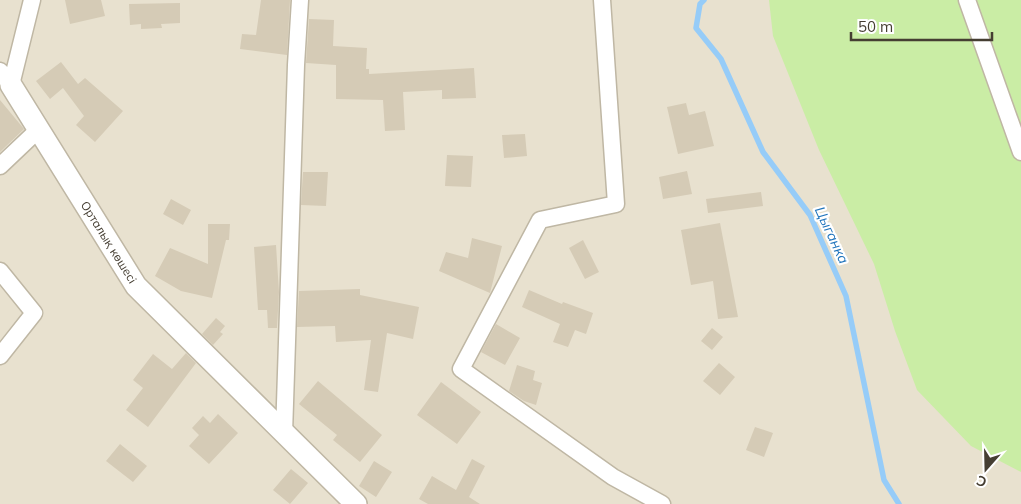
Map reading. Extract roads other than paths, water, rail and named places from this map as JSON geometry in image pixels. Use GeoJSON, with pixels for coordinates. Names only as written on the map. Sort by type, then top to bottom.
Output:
{"type":"FeatureCollection","features":[{"type":"Feature","properties":{"kind":"street","name":"Орталық көшесі"},"geometry":{"type":"LineString","coordinates":[[32,0],[6,78],[136,286],[356,504]]}},
{"type":"Feature","properties":{"kind":"street"},"geometry":{"type":"LineString","coordinates":[[284,434],[295,75],[300,0]]}},
{"type":"Feature","properties":{"kind":"street"},"geometry":{"type":"LineString","coordinates":[[602,0],[616,204],[540,220],[461,369],[613,477],[662,504]]}},
{"type":"Feature","properties":{"kind":"street"},"geometry":{"type":"LineString","coordinates":[[967,0],[1021,152]]}},
{"type":"Feature","properties":{"kind":"street"},"geometry":{"type":"LineString","coordinates":[[0,166],[39,129]]}},
{"type":"Feature","properties":{"kind":"street"},"geometry":{"type":"LineString","coordinates":[[0,271],[34,314],[0,356]]}},
{"type":"Feature","properties":{"kind":"waterway","name":"Цыганка"},"geometry":{"type":"LineString","coordinates":[[704,0],[700,4],[696,28],[721,59],[763,152],[810,215],[846,296],[884,480],[899,504]]}}]}
